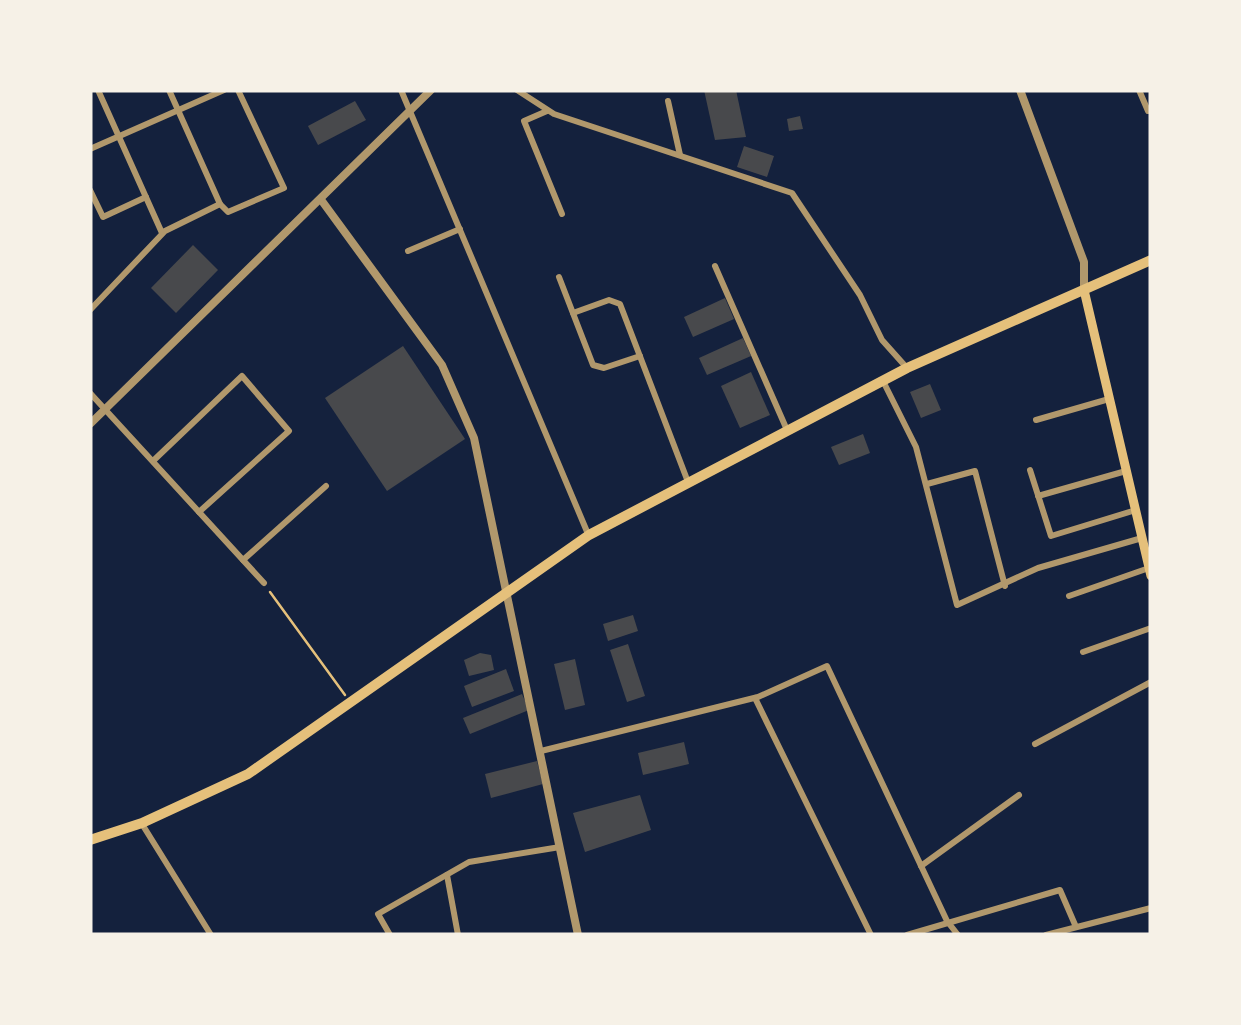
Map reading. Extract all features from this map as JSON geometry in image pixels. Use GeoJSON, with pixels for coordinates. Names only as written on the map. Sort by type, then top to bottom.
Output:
{"type":"FeatureCollection","features":[{"type":"Feature","properties":{"kind":"highway"},"geometry":{"type":"LineString","coordinates":[[90,840],[142,823],[248,774],[589,535],[906,368],[1151,260]]}},
{"type":"Feature","properties":{"kind":"main road"},"geometry":{"type":"LineString","coordinates":[[1084,290],[1150,572]]}},
{"type":"Feature","properties":{"kind":"street"},"geometry":{"type":"LineString","coordinates":[[98,90],[162,233]]}},
{"type":"Feature","properties":{"kind":"street"},"geometry":{"type":"LineString","coordinates":[[169,90],[220,204],[228,212],[284,188],[238,90]]}},
{"type":"Feature","properties":{"kind":"street"},"geometry":{"type":"LineString","coordinates":[[90,149],[224,90]]}},
{"type":"Feature","properties":{"kind":"street"},"geometry":{"type":"LineString","coordinates":[[401,90],[589,535]]}},
{"type":"Feature","properties":{"kind":"street"},"geometry":{"type":"LineString","coordinates":[[90,424],[322,201],[431,90]]}},
{"type":"Feature","properties":{"kind":"street"},"geometry":{"type":"LineString","coordinates":[[517,90],[548,110],[792,193],[855,285],[882,340],[906,368]]}},
{"type":"Feature","properties":{"kind":"street"},"geometry":{"type":"LineString","coordinates":[[1020,90],[1084,262],[1084,290]]}},
{"type":"Feature","properties":{"kind":"street"},"geometry":{"type":"LineString","coordinates":[[1140,90],[1148,111]]}},
{"type":"Feature","properties":{"kind":"street"},"geometry":{"type":"LineString","coordinates":[[668,101],[681,156]]}},
{"type":"Feature","properties":{"kind":"street"},"geometry":{"type":"LineString","coordinates":[[548,110],[524,121],[562,214]]}},
{"type":"Feature","properties":{"kind":"street"},"geometry":{"type":"LineString","coordinates":[[90,190],[103,216],[146,198]]}},
{"type":"Feature","properties":{"kind":"street"},"geometry":{"type":"LineString","coordinates":[[322,201],[416,326],[457,394],[474,438],[578,935]]}},
{"type":"Feature","properties":{"kind":"street"},"geometry":{"type":"LineString","coordinates":[[90,310],[162,233],[220,204]]}},
{"type":"Feature","properties":{"kind":"street"},"geometry":{"type":"LineString","coordinates":[[408,251],[460,229]]}},
{"type":"Feature","properties":{"kind":"street"},"geometry":{"type":"LineString","coordinates":[[715,266],[786,430]]}},
{"type":"Feature","properties":{"kind":"street"},"geometry":{"type":"LineString","coordinates":[[559,277],[592,365],[598,369],[640,356]]}},
{"type":"Feature","properties":{"kind":"street"},"geometry":{"type":"LineString","coordinates":[[573,313],[615,300],[688,482]]}},
{"type":"Feature","properties":{"kind":"street"},"geometry":{"type":"LineString","coordinates":[[153,462],[242,376],[289,430],[199,512]]}},
{"type":"Feature","properties":{"kind":"street"},"geometry":{"type":"LineString","coordinates":[[883,380],[916,447],[957,605],[1038,568],[1142,538]]}},
{"type":"Feature","properties":{"kind":"street"},"geometry":{"type":"LineString","coordinates":[[90,393],[264,583]]}},
{"type":"Feature","properties":{"kind":"street"},"geometry":{"type":"LineString","coordinates":[[1036,420],[1109,399]]}},
{"type":"Feature","properties":{"kind":"street"},"geometry":{"type":"LineString","coordinates":[[1030,470],[1051,536],[1136,510]]}},
{"type":"Feature","properties":{"kind":"street"},"geometry":{"type":"LineString","coordinates":[[927,484],[975,471],[1005,586]]}},
{"type":"Feature","properties":{"kind":"street"},"geometry":{"type":"LineString","coordinates":[[1038,496],[1126,471]]}},
{"type":"Feature","properties":{"kind":"street"},"geometry":{"type":"LineString","coordinates":[[243,560],[326,486]]}},
{"type":"Feature","properties":{"kind":"street"},"geometry":{"type":"LineString","coordinates":[[1069,596],[1150,572]]}},
{"type":"Feature","properties":{"kind":"street"},"geometry":{"type":"LineString","coordinates":[[1083,652],[1151,628]]}},
{"type":"Feature","properties":{"kind":"street"},"geometry":{"type":"LineString","coordinates":[[541,752],[758,697],[827,666],[947,922],[958,935]]}},
{"type":"Feature","properties":{"kind":"street"},"geometry":{"type":"LineString","coordinates":[[1035,744],[1151,682]]}},
{"type":"Feature","properties":{"kind":"street"},"geometry":{"type":"LineString","coordinates":[[758,697],[871,935]]}},
{"type":"Feature","properties":{"kind":"street"},"geometry":{"type":"LineString","coordinates":[[921,866],[1019,795]]}},
{"type":"Feature","properties":{"kind":"street"},"geometry":{"type":"LineString","coordinates":[[142,823],[211,935]]}},
{"type":"Feature","properties":{"kind":"street"},"geometry":{"type":"LineString","coordinates":[[390,935],[378,914],[470,862],[560,847]]}},
{"type":"Feature","properties":{"kind":"street"},"geometry":{"type":"LineString","coordinates":[[447,875],[458,935]]}},
{"type":"Feature","properties":{"kind":"street"},"geometry":{"type":"LineString","coordinates":[[906,935],[1060,890],[1076,927]]}},
{"type":"Feature","properties":{"kind":"street"},"geometry":{"type":"LineString","coordinates":[[1046,935],[1151,908]]}},
{"type":"Feature","properties":{"kind":"path"},"geometry":{"type":"LineString","coordinates":[[264,583],[351,702]]}},
{"type":"Feature","properties":{"kind":"building"},"geometry":{"type":"Polygon","coordinates":[[[704,90],[736,90],[746,137],[715,140],[704,90]]]}},
{"type":"Feature","properties":{"kind":"building"},"geometry":{"type":"Polygon","coordinates":[[[355,101],[366,120],[318,145],[308,126],[355,101]]]}},
{"type":"Feature","properties":{"kind":"building"},"geometry":{"type":"Polygon","coordinates":[[[800,116],[803,129],[789,131],[787,119],[800,116]]]}},
{"type":"Feature","properties":{"kind":"building"},"geometry":{"type":"Polygon","coordinates":[[[744,146],[774,156],[767,177],[737,167],[744,146]]]}},
{"type":"Feature","properties":{"kind":"building"},"geometry":{"type":"Polygon","coordinates":[[[193,245],[218,270],[176,313],[151,288],[193,245]]]}},
{"type":"Feature","properties":{"kind":"building"},"geometry":{"type":"Polygon","coordinates":[[[725,298],[734,319],[693,337],[684,317],[725,298]]]}},
{"type":"Feature","properties":{"kind":"building"},"geometry":{"type":"Polygon","coordinates":[[[743,338],[751,356],[707,375],[699,358],[743,338]]]}},
{"type":"Feature","properties":{"kind":"building"},"geometry":{"type":"Polygon","coordinates":[[[403,346],[465,439],[387,491],[325,398],[403,346]]]}},
{"type":"Feature","properties":{"kind":"building"},"geometry":{"type":"Polygon","coordinates":[[[751,372],[770,415],[740,428],[721,386],[751,372]]]}},
{"type":"Feature","properties":{"kind":"building"},"geometry":{"type":"Polygon","coordinates":[[[930,384],[941,410],[921,418],[910,392],[930,384]]]}},
{"type":"Feature","properties":{"kind":"building"},"geometry":{"type":"Polygon","coordinates":[[[863,434],[870,453],[839,465],[831,447],[863,434]]]}},
{"type":"Feature","properties":{"kind":"building"},"geometry":{"type":"Polygon","coordinates":[[[633,615],[638,631],[608,641],[603,624],[633,615]]]}},
{"type":"Feature","properties":{"kind":"building"},"geometry":{"type":"Polygon","coordinates":[[[628,644],[645,696],[627,702],[610,650],[628,644]]]}},
{"type":"Feature","properties":{"kind":"building"},"geometry":{"type":"Polygon","coordinates":[[[480,653],[491,655],[494,670],[469,676],[464,660],[480,653]]]}},
{"type":"Feature","properties":{"kind":"building"},"geometry":{"type":"Polygon","coordinates":[[[575,659],[585,705],[565,710],[554,664],[575,659]]]}},
{"type":"Feature","properties":{"kind":"building"},"geometry":{"type":"Polygon","coordinates":[[[506,669],[514,691],[472,707],[464,686],[506,669]]]}},
{"type":"Feature","properties":{"kind":"building"},"geometry":{"type":"Polygon","coordinates":[[[522,694],[529,710],[470,734],[463,718],[522,694]]]}},
{"type":"Feature","properties":{"kind":"building"},"geometry":{"type":"Polygon","coordinates":[[[684,742],[689,764],[643,775],[638,753],[684,742]]]}},
{"type":"Feature","properties":{"kind":"building"},"geometry":{"type":"Polygon","coordinates":[[[537,761],[543,784],[491,798],[485,774],[537,761]]]}},
{"type":"Feature","properties":{"kind":"building"},"geometry":{"type":"Polygon","coordinates":[[[640,795],[651,830],[585,852],[573,813],[640,795]]]}}]}
